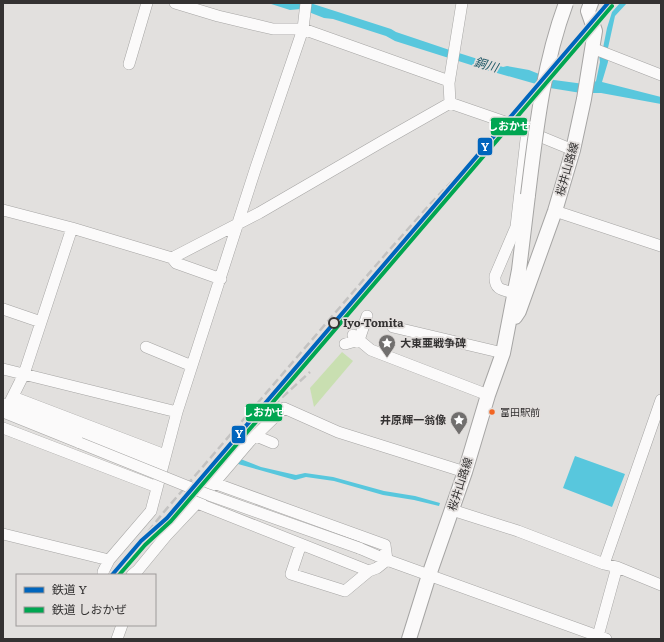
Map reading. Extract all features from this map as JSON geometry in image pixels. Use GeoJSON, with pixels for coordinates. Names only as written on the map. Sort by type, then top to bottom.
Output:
{"type":"FeatureCollection","features":[{"type":"Feature","properties":{"kind":"main road","name":"桜井山路線"},"geometry":{"type":"LineString","coordinates":[[409,639],[503,353],[521,256],[528,195],[547,66],[553,40],[566,3]]}},
{"type":"Feature","properties":{"kind":"main road","name":"桜井山路線"},"geometry":{"type":"LineString","coordinates":[[507,327],[519,311],[555,211],[573,150],[584,99],[595,31],[588,11],[591,3]]}},
{"type":"Feature","properties":{"kind":"street"},"geometry":{"type":"LineString","coordinates":[[128,64],[146,3]]}},
{"type":"Feature","properties":{"kind":"street"},"geometry":{"type":"LineString","coordinates":[[175,3],[218,16],[273,29],[304,29],[449,81]]}},
{"type":"Feature","properties":{"kind":"street"},"geometry":{"type":"LineString","coordinates":[[103,574],[109,560],[151,511],[177,412],[239,224],[256,167],[304,29],[306,3]]}},
{"type":"Feature","properties":{"kind":"street"},"geometry":{"type":"LineString","coordinates":[[450,103],[449,81],[462,3]]}},
{"type":"Feature","properties":{"kind":"street"},"geometry":{"type":"LineString","coordinates":[[592,48],[661,75]]}},
{"type":"Feature","properties":{"kind":"street"},"geometry":{"type":"LineString","coordinates":[[172,258],[239,224],[450,103],[480,113],[573,150]]}},
{"type":"Feature","properties":{"kind":"street"},"geometry":{"type":"LineString","coordinates":[[514,293],[498,288],[495,282],[495,276],[516,226],[527,131]]}},
{"type":"Feature","properties":{"kind":"street"},"geometry":{"type":"LineString","coordinates":[[3,210],[72,228],[172,258],[176,263],[220,279]]}},
{"type":"Feature","properties":{"kind":"street"},"geometry":{"type":"LineString","coordinates":[[555,211],[661,246]]}},
{"type":"Feature","properties":{"kind":"street"},"geometry":{"type":"LineString","coordinates":[[7,405],[24,374],[72,228]]}},
{"type":"Feature","properties":{"kind":"street"},"geometry":{"type":"LineString","coordinates":[[3,309],[41,322]]}},
{"type":"Feature","properties":{"kind":"street"},"geometry":{"type":"LineString","coordinates":[[345,344],[356,338],[367,316]]}},
{"type":"Feature","properties":{"kind":"street"},"geometry":{"type":"LineString","coordinates":[[393,327],[503,353]]}},
{"type":"Feature","properties":{"kind":"street"},"geometry":{"type":"LineString","coordinates":[[356,338],[371,350],[488,395]]}},
{"type":"Feature","properties":{"kind":"street"},"geometry":{"type":"LineString","coordinates":[[146,347],[192,366]]}},
{"type":"Feature","properties":{"kind":"street"},"geometry":{"type":"LineString","coordinates":[[3,369],[177,412]]}},
{"type":"Feature","properties":{"kind":"street"},"geometry":{"type":"LineString","coordinates":[[604,564],[661,400]]}},
{"type":"Feature","properties":{"kind":"street"},"geometry":{"type":"LineString","coordinates":[[7,405],[80,443],[209,495],[359,548],[602,638],[617,567]]}},
{"type":"Feature","properties":{"kind":"street"},"geometry":{"type":"LineString","coordinates":[[7,405],[164,460]]}},
{"type":"Feature","properties":{"kind":"street"},"geometry":{"type":"LineString","coordinates":[[136,573],[166,536],[256,436],[284,408],[338,432],[465,472]]}},
{"type":"Feature","properties":{"kind":"street"},"geometry":{"type":"LineString","coordinates":[[3,428],[157,487]]}},
{"type":"Feature","properties":{"kind":"street"},"geometry":{"type":"LineString","coordinates":[[256,436],[273,443]]}},
{"type":"Feature","properties":{"kind":"street"},"geometry":{"type":"LineString","coordinates":[[214,483],[385,545],[388,560]]}},
{"type":"Feature","properties":{"kind":"street"},"geometry":{"type":"LineString","coordinates":[[197,503],[369,571]]}},
{"type":"Feature","properties":{"kind":"street"},"geometry":{"type":"LineString","coordinates":[[452,510],[518,531],[661,584]]}},
{"type":"Feature","properties":{"kind":"street"},"geometry":{"type":"LineString","coordinates":[[3,534],[109,560]]}},
{"type":"Feature","properties":{"kind":"street"},"geometry":{"type":"LineString","coordinates":[[301,544],[291,574],[345,591],[369,571],[377,568],[388,560]]}},
{"type":"Feature","properties":{"kind":"street"},"geometry":{"type":"LineString","coordinates":[[117,639],[122,626]]}},
{"type":"Feature","properties":{"kind":"green space"},"geometry":{"type":"Polygon","coordinates":[[[342,352],[353,361],[314,407],[310,388],[342,352]]]}},
{"type":"Feature","properties":{"kind":"water","name":"銅川"},"geometry":{"type":"Polygon","coordinates":[[[268,3],[310,3],[503,67],[507,66],[529,70],[554,80],[592,84],[596,81],[600,62],[599,55],[603,48],[612,12],[620,3],[627,3],[615,16],[608,48],[608,62],[602,82],[661,97],[661,104],[601,93],[581,93],[550,88],[395,41],[386,36],[333,19],[324,18],[301,9],[290,10],[268,3]]]}},
{"type":"Feature","properties":{"kind":"water"},"geometry":{"type":"Polygon","coordinates":[[[575,456],[625,474],[612,507],[563,488],[575,456]]]}},
{"type":"Feature","properties":{"kind":"water"},"geometry":{"type":"Polygon","coordinates":[[[238,458],[261,467],[296,475],[305,473],[333,477],[384,491],[415,496],[440,503],[439,506],[383,495],[334,481],[306,477],[295,480],[238,464],[235,462],[238,458]]]}},
{"type":"Feature","properties":{"kind":"railway"},"geometry":{"type":"LineString","coordinates":[[141,541],[163,513],[384,256],[431,203],[468,165]]}},
{"type":"Feature","properties":{"kind":"railway"},"geometry":{"type":"LineString","coordinates":[[205,473],[265,413],[310,372]]}},
{"type":"Feature","properties":{"kind":"rail line","name":"Y"},"geometry":{"type":"LineString","coordinates":[[113,574],[141,541],[167,518],[608,3]]}},
{"type":"Feature","properties":{"kind":"rail line","name":"しおかぜ"},"geometry":{"type":"LineString","coordinates":[[120,574],[145,545],[171,521],[612,6]]}},
{"type":"Feature","properties":{"kind":"place","name":"Iyo-Tomita"},"geometry":{"type":"Point","coordinates":[334,323]}},
{"type":"Feature","properties":{"kind":"place","name":"大東亜戦争碑"},"geometry":{"type":"Point","coordinates":[387,358]}},
{"type":"Feature","properties":{"kind":"place","name":"富田駅前"},"geometry":{"type":"Point","coordinates":[492,412]}},
{"type":"Feature","properties":{"kind":"place","name":"井原輝一翁像"},"geometry":{"type":"Point","coordinates":[459,435]}}]}
